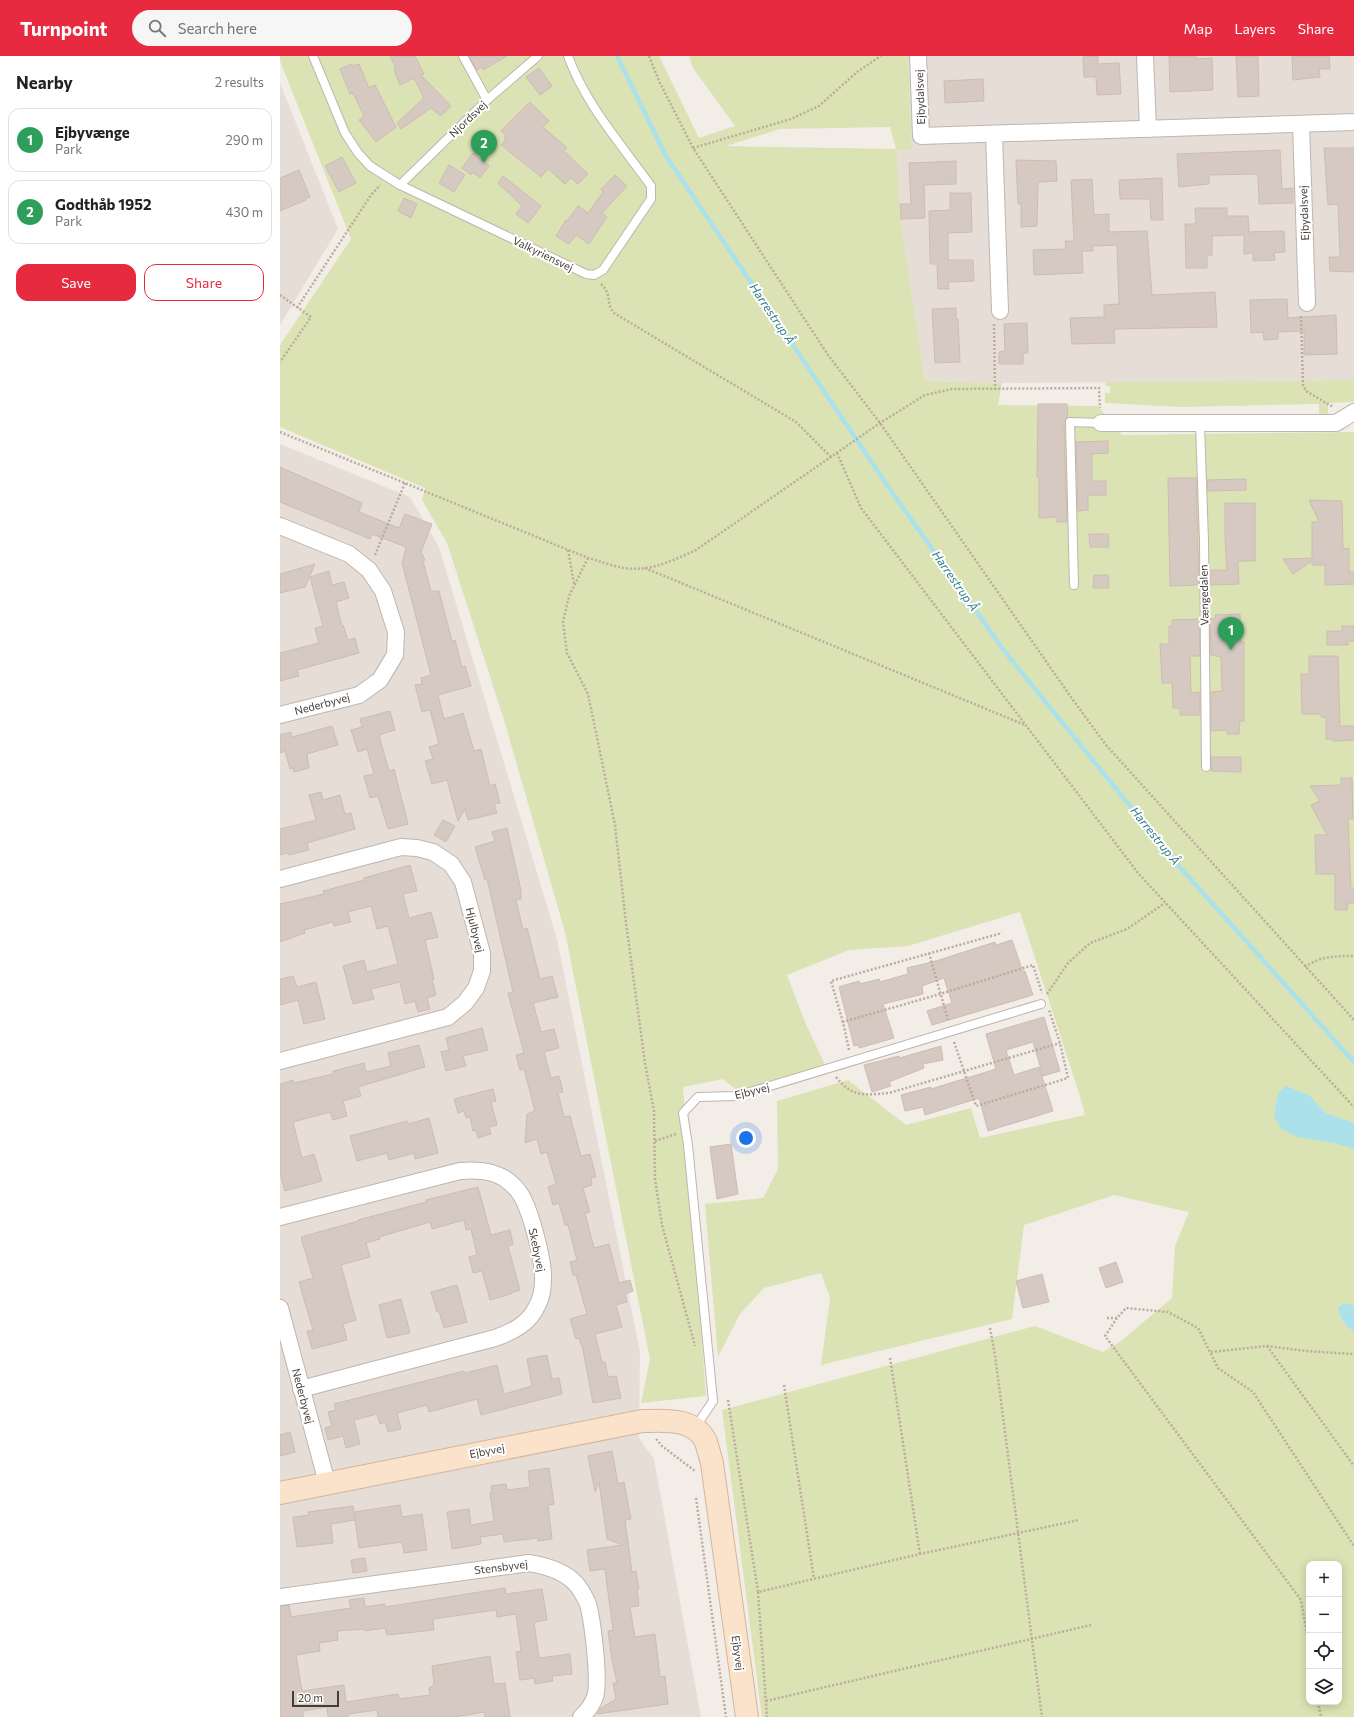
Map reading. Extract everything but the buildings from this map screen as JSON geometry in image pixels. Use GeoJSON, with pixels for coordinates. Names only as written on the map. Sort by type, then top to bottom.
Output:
{"type":"FeatureCollection","features":[{"type":"Feature","properties":{"kind":"street","name":"Ejbydalsvej"},"geometry":{"type":"LineString","coordinates":[[918,56],[921,136],[1354,122]]}},
{"type":"Feature","properties":{"kind":"street"},"geometry":{"type":"LineString","coordinates":[[1146,56],[1148,129]]}},
{"type":"Feature","properties":{"kind":"street","name":"Ejbydalsvej"},"geometry":{"type":"LineString","coordinates":[[1301,124],[1308,303]]}},
{"type":"Feature","properties":{"kind":"street"},"geometry":{"type":"LineString","coordinates":[[994,134],[1000,311]]}},
{"type":"Feature","properties":{"kind":"street"},"geometry":{"type":"LineString","coordinates":[[1101,423],[1336,423],[1349,415]]}},
{"type":"Feature","properties":{"kind":"street","name":"Nederbyvej"},"geometry":{"type":"LineString","coordinates":[[280,526],[349,554],[369,570],[383,590],[396,632],[395,655],[380,680],[359,695],[280,715]]}},
{"type":"Feature","properties":{"kind":"street","name":"Hjulbyvej"},"geometry":{"type":"LineString","coordinates":[[280,879],[400,847],[418,848],[433,852],[451,864],[462,882],[482,953],[482,971],[476,988],[466,1003],[448,1017],[280,1061]]}},
{"type":"Feature","properties":{"kind":"street","name":"Skebyvej"},"geometry":{"type":"LineString","coordinates":[[280,1217],[460,1171],[476,1170],[490,1172],[504,1179],[521,1194],[532,1227],[541,1261],[544,1280],[542,1294],[531,1317],[520,1327],[511,1332],[495,1338],[301,1389]]}},
{"type":"Feature","properties":{"kind":"street","name":"Nederbyvej"},"geometry":{"type":"LineString","coordinates":[[280,1308],[327,1483]]}},
{"type":"Feature","properties":{"kind":"street","name":"Ejbyvej"},"geometry":{"type":"LineString","coordinates":[[280,1492],[642,1421],[674,1420],[695,1428],[705,1441],[712,1463],[747,1717]]}},
{"type":"Feature","properties":{"kind":"street","name":"Stensbyvej"},"geometry":{"type":"LineString","coordinates":[[280,1597],[529,1563],[550,1567],[568,1577],[580,1588],[589,1607],[597,1678],[595,1696],[588,1711],[581,1717]]}},
{"type":"Feature","properties":{"kind":"lane","name":"Valkyriensvej"},"geometry":{"type":"LineString","coordinates":[[313,56],[345,133],[370,166],[400,185],[586,274],[597,274]]}},
{"type":"Feature","properties":{"kind":"lane"},"geometry":{"type":"LineString","coordinates":[[463,56],[487,100]]}},
{"type":"Feature","properties":{"kind":"lane","name":"Njordsvej"},"geometry":{"type":"LineString","coordinates":[[400,185],[487,100],[538,56]]}},
{"type":"Feature","properties":{"kind":"lane"},"geometry":{"type":"LineString","coordinates":[[568,56],[574,72],[588,99],[651,186],[651,199],[603,270],[597,274]]}},
{"type":"Feature","properties":{"kind":"lane"},"geometry":{"type":"LineString","coordinates":[[1074,585],[1070,422],[1101,423]]}},
{"type":"Feature","properties":{"kind":"lane","name":"Vængedalen"},"geometry":{"type":"LineString","coordinates":[[1200,424],[1206,767]]}},
{"type":"Feature","properties":{"kind":"lane","name":"Ejbyvej"},"geometry":{"type":"LineString","coordinates":[[695,1428],[713,1401],[683,1113],[698,1097],[737,1096],[1041,1004]]}},
{"type":"Feature","properties":{"kind":"path"},"geometry":{"type":"LineString","coordinates":[[649,56],[659,81],[693,148],[828,355],[880,423],[1073,700],[1106,744],[1354,1020]]}},
{"type":"Feature","properties":{"kind":"path"},"geometry":{"type":"LineString","coordinates":[[693,148],[791,119],[819,106],[857,72],[881,56]]}},
{"type":"Feature","properties":{"kind":"path"},"geometry":{"type":"LineString","coordinates":[[297,308],[371,195],[386,177]]}},
{"type":"Feature","properties":{"kind":"path"},"geometry":{"type":"LineString","coordinates":[[597,274],[598,281],[608,292],[610,307],[614,313],[796,422],[831,457]]}},
{"type":"Feature","properties":{"kind":"path"},"geometry":{"type":"LineString","coordinates":[[280,295],[310,318],[280,362]]}},
{"type":"Feature","properties":{"kind":"path"},"geometry":{"type":"LineString","coordinates":[[1308,303],[1301,315],[1303,385],[1306,391],[1349,415]]}},
{"type":"Feature","properties":{"kind":"path"},"geometry":{"type":"LineString","coordinates":[[995,389],[994,318],[1000,311]]}},
{"type":"Feature","properties":{"kind":"path"},"geometry":{"type":"LineString","coordinates":[[280,432],[588,558],[624,568],[644,568],[670,562],[696,550],[880,423],[925,395],[952,389],[1099,388],[1101,423]]}},
{"type":"Feature","properties":{"kind":"path"},"geometry":{"type":"LineString","coordinates":[[837,453],[861,508],[1138,873],[1354,1107]]}},
{"type":"Feature","properties":{"kind":"path"},"geometry":{"type":"LineString","coordinates":[[369,570],[405,483]]}},
{"type":"Feature","properties":{"kind":"path"},"geometry":{"type":"LineString","coordinates":[[568,550],[574,585]]}},
{"type":"Feature","properties":{"kind":"path"},"geometry":{"type":"LineString","coordinates":[[588,558],[569,596],[564,622],[567,653],[588,694],[615,825],[630,954],[645,1063],[654,1111],[655,1179],[662,1225],[695,1347]]}},
{"type":"Feature","properties":{"kind":"path"},"geometry":{"type":"LineString","coordinates":[[644,568],[1026,725]]}},
{"type":"Feature","properties":{"kind":"path"},"geometry":{"type":"LineString","coordinates":[[843,1022],[1033,965],[1044,999],[1068,963],[1090,943],[1127,929],[1166,903]]}},
{"type":"Feature","properties":{"kind":"path"},"geometry":{"type":"LineString","coordinates":[[852,1061],[831,981],[1002,933]]}},
{"type":"Feature","properties":{"kind":"path"},"geometry":{"type":"LineString","coordinates":[[929,953],[951,1032],[976,1106],[1068,1078],[1060,1043],[1048,1006],[1041,1004]]}},
{"type":"Feature","properties":{"kind":"path"},"geometry":{"type":"LineString","coordinates":[[1305,967],[1314,961],[1325,957],[1354,956]]}},
{"type":"Feature","properties":{"kind":"path"},"geometry":{"type":"LineString","coordinates":[[829,1068],[846,1089],[865,1095],[889,1093],[1060,1043]]}},
{"type":"Feature","properties":{"kind":"path"},"geometry":{"type":"LineString","coordinates":[[655,1141],[686,1131]]}},
{"type":"Feature","properties":{"kind":"path"},"geometry":{"type":"LineString","coordinates":[[1307,1633],[1302,1600],[1105,1336],[1126,1308],[1168,1312],[1198,1328],[1218,1368],[1253,1392],[1354,1546]]}},
{"type":"Feature","properties":{"kind":"path"},"geometry":{"type":"LineString","coordinates":[[1107,1318],[1117,1318]]}},
{"type":"Feature","properties":{"kind":"path"},"geometry":{"type":"LineString","coordinates":[[990,1328],[995,1355],[1042,1717]]}},
{"type":"Feature","properties":{"kind":"path"},"geometry":{"type":"LineString","coordinates":[[1211,1352],[1267,1346],[1306,1351],[1354,1354]]}},
{"type":"Feature","properties":{"kind":"path"},"geometry":{"type":"LineString","coordinates":[[1267,1346],[1354,1466]]}},
{"type":"Feature","properties":{"kind":"path"},"geometry":{"type":"LineString","coordinates":[[890,1358],[920,1554]]}},
{"type":"Feature","properties":{"kind":"path"},"geometry":{"type":"LineString","coordinates":[[784,1385],[814,1579]]}},
{"type":"Feature","properties":{"kind":"path"},"geometry":{"type":"LineString","coordinates":[[728,1400],[758,1592],[767,1717]]}},
{"type":"Feature","properties":{"kind":"path"},"geometry":{"type":"LineString","coordinates":[[642,1421],[662,1446],[695,1472]]}},
{"type":"Feature","properties":{"kind":"path"},"geometry":{"type":"LineString","coordinates":[[758,1592],[1018,1532],[1079,1520]]}},
{"type":"Feature","properties":{"kind":"path"},"geometry":{"type":"LineString","coordinates":[[766,1701],[1090,1625]]}},
{"type":"Feature","properties":{"kind":"path"},"geometry":{"type":"LineString","coordinates":[[1319,1705],[1321,1717]]}},
{"type":"Feature","properties":{"kind":"shaded area"},"geometry":{"type":"Polygon","coordinates":[[[908,56],[1354,56],[1354,380],[1002,383],[925,381],[900,219],[897,149],[912,150],[908,56]]]}},
{"type":"Feature","properties":{"kind":"shaded area"},"geometry":{"type":"Polygon","coordinates":[[[280,83],[338,229],[280,325],[280,83]]]}},
{"type":"Feature","properties":{"kind":"shaded area"},"geometry":{"type":"Polygon","coordinates":[[[280,444],[410,497],[439,547],[557,939],[640,1352],[639,1438],[654,1459],[701,1717],[280,1717],[280,444]]]}},
{"type":"Feature","properties":{"kind":"green space"},"geometry":{"type":"Polygon","coordinates":[[[280,56],[659,56],[699,138],[735,126],[693,68],[689,56],[908,56],[912,150],[897,150],[900,218],[925,381],[1002,383],[998,405],[1098,406],[1122,435],[1354,432],[1354,1717],[762,1717],[722,1410],[1035,1326],[1103,1352],[1121,1341],[1172,1298],[1175,1246],[1189,1212],[1114,1195],[1024,1225],[1012,1319],[821,1365],[830,1298],[821,1273],[764,1288],[740,1314],[718,1357],[705,1204],[763,1198],[778,1169],[777,1101],[848,1080],[906,1125],[971,1108],[980,1138],[1085,1115],[1020,912],[908,946],[849,950],[787,975],[805,1022],[826,1067],[740,1093],[723,1079],[683,1087],[706,1396],[641,1403],[650,1359],[565,932],[504,720],[447,543],[422,500],[425,488],[280,427],[280,345],[351,239],[280,61],[280,56]],[[890,127],[780,129],[726,146],[896,149],[890,127]]]}},
{"type":"Feature","properties":{"kind":"green space"},"geometry":{"type":"Polygon","coordinates":[[[1354,380],[1354,402],[1328,403],[1328,415],[1319,415],[1319,404],[1182,407],[1105,403],[1105,393],[1110,393],[1110,387],[1105,385],[1105,382],[1354,380]]]}},
{"type":"Feature","properties":{"kind":"water"},"geometry":{"type":"Polygon","coordinates":[[[1286,1086],[1309,1095],[1325,1113],[1354,1123],[1354,1149],[1334,1143],[1297,1137],[1281,1129],[1274,1116],[1278,1093],[1286,1086]]]}},
{"type":"Feature","properties":{"kind":"water"},"geometry":{"type":"Polygon","coordinates":[[[1345,1303],[1354,1306],[1354,1331],[1345,1324],[1340,1314],[1338,1307],[1345,1303]]]}},
{"type":"Feature","properties":{"kind":"waterway","name":"Harrestrup Å"},"geometry":{"type":"LineString","coordinates":[[617,56],[666,156],[889,488],[1005,652],[1178,865],[1354,1062]]}},
{"type":"Feature","properties":{"kind":"place","name":"Godthåb 1952"},"geometry":{"type":"Point","coordinates":[484,163]}},
{"type":"Feature","properties":{"kind":"place","name":"Ejbyvænge"},"geometry":{"type":"Point","coordinates":[1231,650]}}]}
